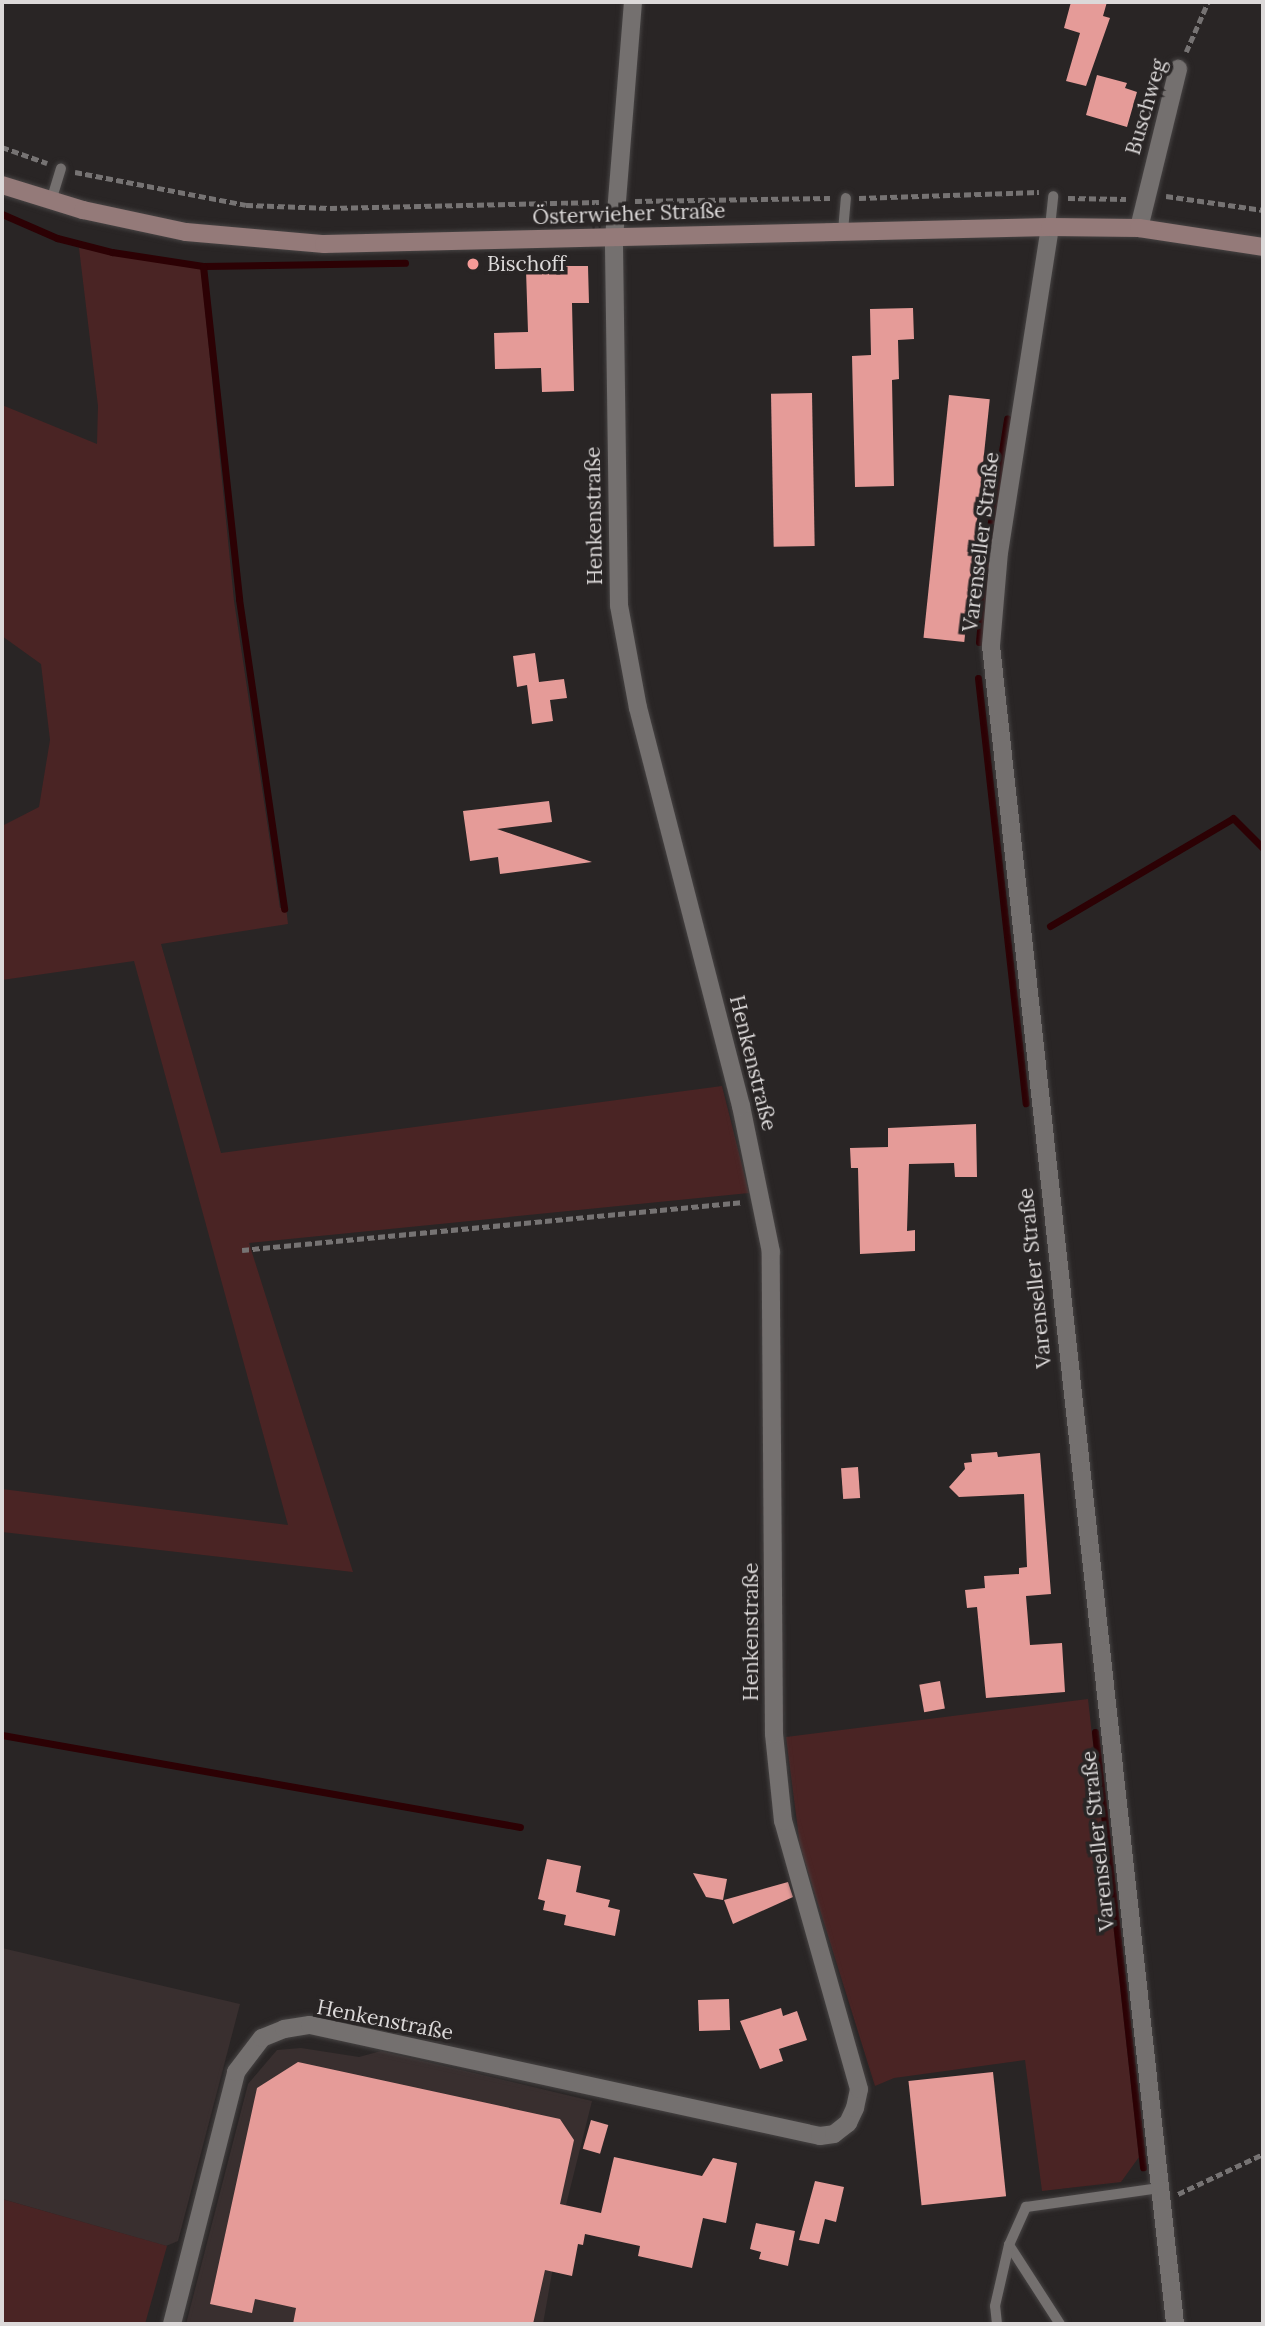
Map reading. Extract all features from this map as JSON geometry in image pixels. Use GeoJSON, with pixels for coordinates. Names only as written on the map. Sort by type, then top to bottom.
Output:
{"type":"FeatureCollection","features":[{"type":"Feature","properties":{"kind":"street","name":"Henkenstraße"},"geometry":{"type":"LineString","coordinates":[[172,2324],[236,2072],[262,2038],[284,2029],[310,2025],[820,2136],[834,2134],[848,2123],[859,2089],[789,1848],[774,1734],[771,1252],[762,1200],[624,647],[617,551],[614,238],[633,2]]}},
{"type":"Feature","properties":{"kind":"street","name":"Buschweg"},"geometry":{"type":"LineString","coordinates":[[1139,228],[1178,69]]}},
{"type":"Feature","properties":{"kind":"street","name":"Österwieher Straße"},"geometry":{"type":"LineString","coordinates":[[2,185],[51,201],[239,240],[324,244],[1050,227],[1139,228],[1263,247]]}},
{"type":"Feature","properties":{"kind":"street","name":"Varenseller Straße"},"geometry":{"type":"LineString","coordinates":[[1050,227],[999,552],[991,646],[1175,2324]]}},
{"type":"Feature","properties":{"kind":"lane"},"geometry":{"type":"LineString","coordinates":[[51,201],[61,169]]}},
{"type":"Feature","properties":{"kind":"lane"},"geometry":{"type":"LineString","coordinates":[[1050,227],[1053,196]]}},
{"type":"Feature","properties":{"kind":"lane"},"geometry":{"type":"LineString","coordinates":[[843,231],[846,198]]}},
{"type":"Feature","properties":{"kind":"lane"},"geometry":{"type":"LineString","coordinates":[[997,2324],[995,2306],[1009,2245],[1026,2207],[1161,2195]]}},
{"type":"Feature","properties":{"kind":"lane"},"geometry":{"type":"LineString","coordinates":[[1009,2245],[1060,2324]]}},
{"type":"Feature","properties":{"kind":"path","name":"Buschweg"},"geometry":{"type":"LineString","coordinates":[[1178,69],[1208,2]]}},
{"type":"Feature","properties":{"kind":"path"},"geometry":{"type":"LineString","coordinates":[[2,147],[61,169],[246,205],[330,208],[616,202]]}},
{"type":"Feature","properties":{"kind":"path"},"geometry":{"type":"LineString","coordinates":[[1053,196],[1144,199],[1170,195],[1263,210]]}},
{"type":"Feature","properties":{"kind":"path"},"geometry":{"type":"LineString","coordinates":[[242,1250],[762,1200]]}},
{"type":"Feature","properties":{"kind":"path"},"geometry":{"type":"LineString","coordinates":[[1161,2195],[1263,2154]]}},
{"type":"Feature","properties":{"kind":"shaded area"},"geometry":{"type":"Polygon","coordinates":[[[79,248],[201,268],[234,601],[280,908],[286,907],[288,924],[161,944],[221,1153],[722,1086],[749,1193],[249,1243],[353,1572],[2,1532],[2,1489],[288,1525],[134,961],[2,980],[2,826],[39,807],[50,740],[41,664],[2,636],[2,405],[97,444],[98,406],[79,248]]]}},
{"type":"Feature","properties":{"kind":"shaded area"},"geometry":{"type":"Polygon","coordinates":[[[1088,1699],[1139,2157],[1121,2182],[1042,2191],[1025,2060],[894,2078],[875,2086],[800,1846],[786,1737],[1088,1699]]]}},
{"type":"Feature","properties":{"kind":"shaded area"},"geometry":{"type":"Polygon","coordinates":[[[2,1948],[240,2004],[178,2241],[166,2246],[2,2199],[2,1948]]]}},
{"type":"Feature","properties":{"kind":"shaded area"},"geometry":{"type":"Polygon","coordinates":[[[301,2048],[359,2057],[381,2051],[592,2101],[559,2233],[543,2324],[186,2324],[248,2084],[277,2050],[301,2048]]]}},
{"type":"Feature","properties":{"kind":"shaded area"},"geometry":{"type":"Polygon","coordinates":[[[2,2199],[167,2246],[145,2324],[2,2324],[2,2199]]]}},
{"type":"Feature","properties":{"kind":"building"},"geometry":{"type":"Polygon","coordinates":[[[1071,2],[1107,2],[1103,16],[1110,18],[1086,86],[1066,81],[1080,33],[1064,28],[1071,2]]]}},
{"type":"Feature","properties":{"kind":"building"},"geometry":{"type":"Polygon","coordinates":[[[1097,75],[1127,83],[1125,88],[1137,92],[1127,127],[1086,115],[1097,75]]]}},
{"type":"Feature","properties":{"kind":"building"},"geometry":{"type":"Polygon","coordinates":[[[546,266],[588,266],[589,303],[572,303],[574,391],[542,392],[541,368],[495,369],[494,333],[528,332],[526,270],[546,266]]]}},
{"type":"Feature","properties":{"kind":"building"},"geometry":{"type":"Polygon","coordinates":[[[913,308],[914,339],[898,340],[899,379],[892,380],[894,486],[855,487],[852,356],[871,355],[870,309],[913,308]]]}},
{"type":"Feature","properties":{"kind":"building"},"geometry":{"type":"Polygon","coordinates":[[[812,393],[815,546],[774,547],[771,394],[812,393]]]}},
{"type":"Feature","properties":{"kind":"building"},"geometry":{"type":"Polygon","coordinates":[[[949,395],[990,399],[964,642],[923,638],[949,395]]]}},
{"type":"Feature","properties":{"kind":"building"},"geometry":{"type":"Polygon","coordinates":[[[535,653],[539,682],[564,679],[567,698],[550,700],[553,721],[532,724],[527,685],[517,687],[513,656],[535,653]]]}},
{"type":"Feature","properties":{"kind":"building"},"geometry":{"type":"Polygon","coordinates":[[[549,801],[552,822],[497,829],[592,862],[500,874],[498,857],[470,861],[463,811],[549,801]]]}},
{"type":"Feature","properties":{"kind":"building"},"geometry":{"type":"Polygon","coordinates":[[[976,1124],[977,1177],[955,1177],[954,1163],[909,1164],[907,1231],[915,1230],[915,1251],[860,1254],[858,1168],[851,1168],[850,1148],[888,1147],[888,1128],[976,1124]]]}},
{"type":"Feature","properties":{"kind":"building"},"geometry":{"type":"Polygon","coordinates":[[[997,1452],[998,1457],[1040,1453],[1051,1594],[1026,1596],[1030,1645],[1062,1643],[1065,1692],[986,1698],[977,1607],[967,1608],[965,1590],[985,1588],[984,1576],[1019,1574],[1019,1568],[1027,1567],[1024,1494],[959,1497],[949,1487],[965,1469],[964,1463],[972,1462],[971,1454],[997,1452]]]}},
{"type":"Feature","properties":{"kind":"building"},"geometry":{"type":"Polygon","coordinates":[[[858,1467],[860,1498],[843,1499],[841,1468],[858,1467]]]}},
{"type":"Feature","properties":{"kind":"building"},"geometry":{"type":"Polygon","coordinates":[[[940,1681],[945,1709],[924,1712],[919,1685],[940,1681]]]}},
{"type":"Feature","properties":{"kind":"building"},"geometry":{"type":"Polygon","coordinates":[[[547,1859],[581,1866],[576,1892],[610,1900],[608,1907],[620,1910],[615,1936],[564,1925],[566,1915],[543,1910],[545,1901],[538,1899],[547,1859]]]}},
{"type":"Feature","properties":{"kind":"building"},"geometry":{"type":"Polygon","coordinates":[[[693,1873],[727,1879],[723,1900],[706,1897],[693,1873]]]}},
{"type":"Feature","properties":{"kind":"building"},"geometry":{"type":"Polygon","coordinates":[[[788,1882],[793,1897],[733,1924],[724,1900],[788,1882]]]}},
{"type":"Feature","properties":{"kind":"building"},"geometry":{"type":"Polygon","coordinates":[[[729,1999],[730,2030],[699,2031],[698,2000],[729,1999]]]}},
{"type":"Feature","properties":{"kind":"building"},"geometry":{"type":"Polygon","coordinates":[[[781,2008],[783,2016],[797,2011],[807,2040],[779,2049],[783,2061],[760,2069],[740,2021],[781,2008]]]}},
{"type":"Feature","properties":{"kind":"building"},"geometry":{"type":"Polygon","coordinates":[[[298,2062],[560,2119],[574,2140],[560,2204],[601,2213],[614,2157],[702,2176],[713,2158],[737,2163],[726,2223],[703,2218],[692,2268],[638,2256],[640,2246],[585,2234],[583,2245],[578,2244],[572,2276],[545,2270],[533,2324],[293,2324],[296,2308],[255,2299],[252,2313],[210,2304],[257,2088],[298,2062]]]}},
{"type":"Feature","properties":{"kind":"building"},"geometry":{"type":"Polygon","coordinates":[[[993,2072],[1006,2196],[922,2205],[908,2081],[993,2072]]]}},
{"type":"Feature","properties":{"kind":"building"},"geometry":{"type":"Polygon","coordinates":[[[591,2120],[608,2125],[600,2154],[583,2149],[591,2120]]]}},
{"type":"Feature","properties":{"kind":"building"},"geometry":{"type":"Polygon","coordinates":[[[815,2181],[844,2187],[836,2222],[825,2219],[819,2244],[799,2240],[815,2181]]]}},
{"type":"Feature","properties":{"kind":"building"},"geometry":{"type":"Polygon","coordinates":[[[756,2223],[795,2231],[788,2266],[759,2259],[761,2252],[750,2249],[756,2223]]]}},
{"type":"Feature","properties":{"kind":"waterway"},"geometry":{"type":"LineString","coordinates":[[2,214],[57,238],[112,252],[203,266],[405,263]]}},
{"type":"Feature","properties":{"kind":"waterway"},"geometry":{"type":"LineString","coordinates":[[203,266],[239,599],[284,909]]}},
{"type":"Feature","properties":{"kind":"waterway"},"geometry":{"type":"LineString","coordinates":[[979,642],[987,547],[1007,419]]}},
{"type":"Feature","properties":{"kind":"waterway"},"geometry":{"type":"LineString","coordinates":[[978,678],[1026,1103]]}},
{"type":"Feature","properties":{"kind":"waterway"},"geometry":{"type":"LineString","coordinates":[[1050,926],[1233,818],[1263,848]]}},
{"type":"Feature","properties":{"kind":"waterway"},"geometry":{"type":"LineString","coordinates":[[1095,1732],[1143,2167]]}},
{"type":"Feature","properties":{"kind":"waterway"},"geometry":{"type":"LineString","coordinates":[[2,1735],[520,1827]]}},
{"type":"Feature","properties":{"kind":"place","name":"Bischoff"},"geometry":{"type":"Point","coordinates":[473,264]}}]}
